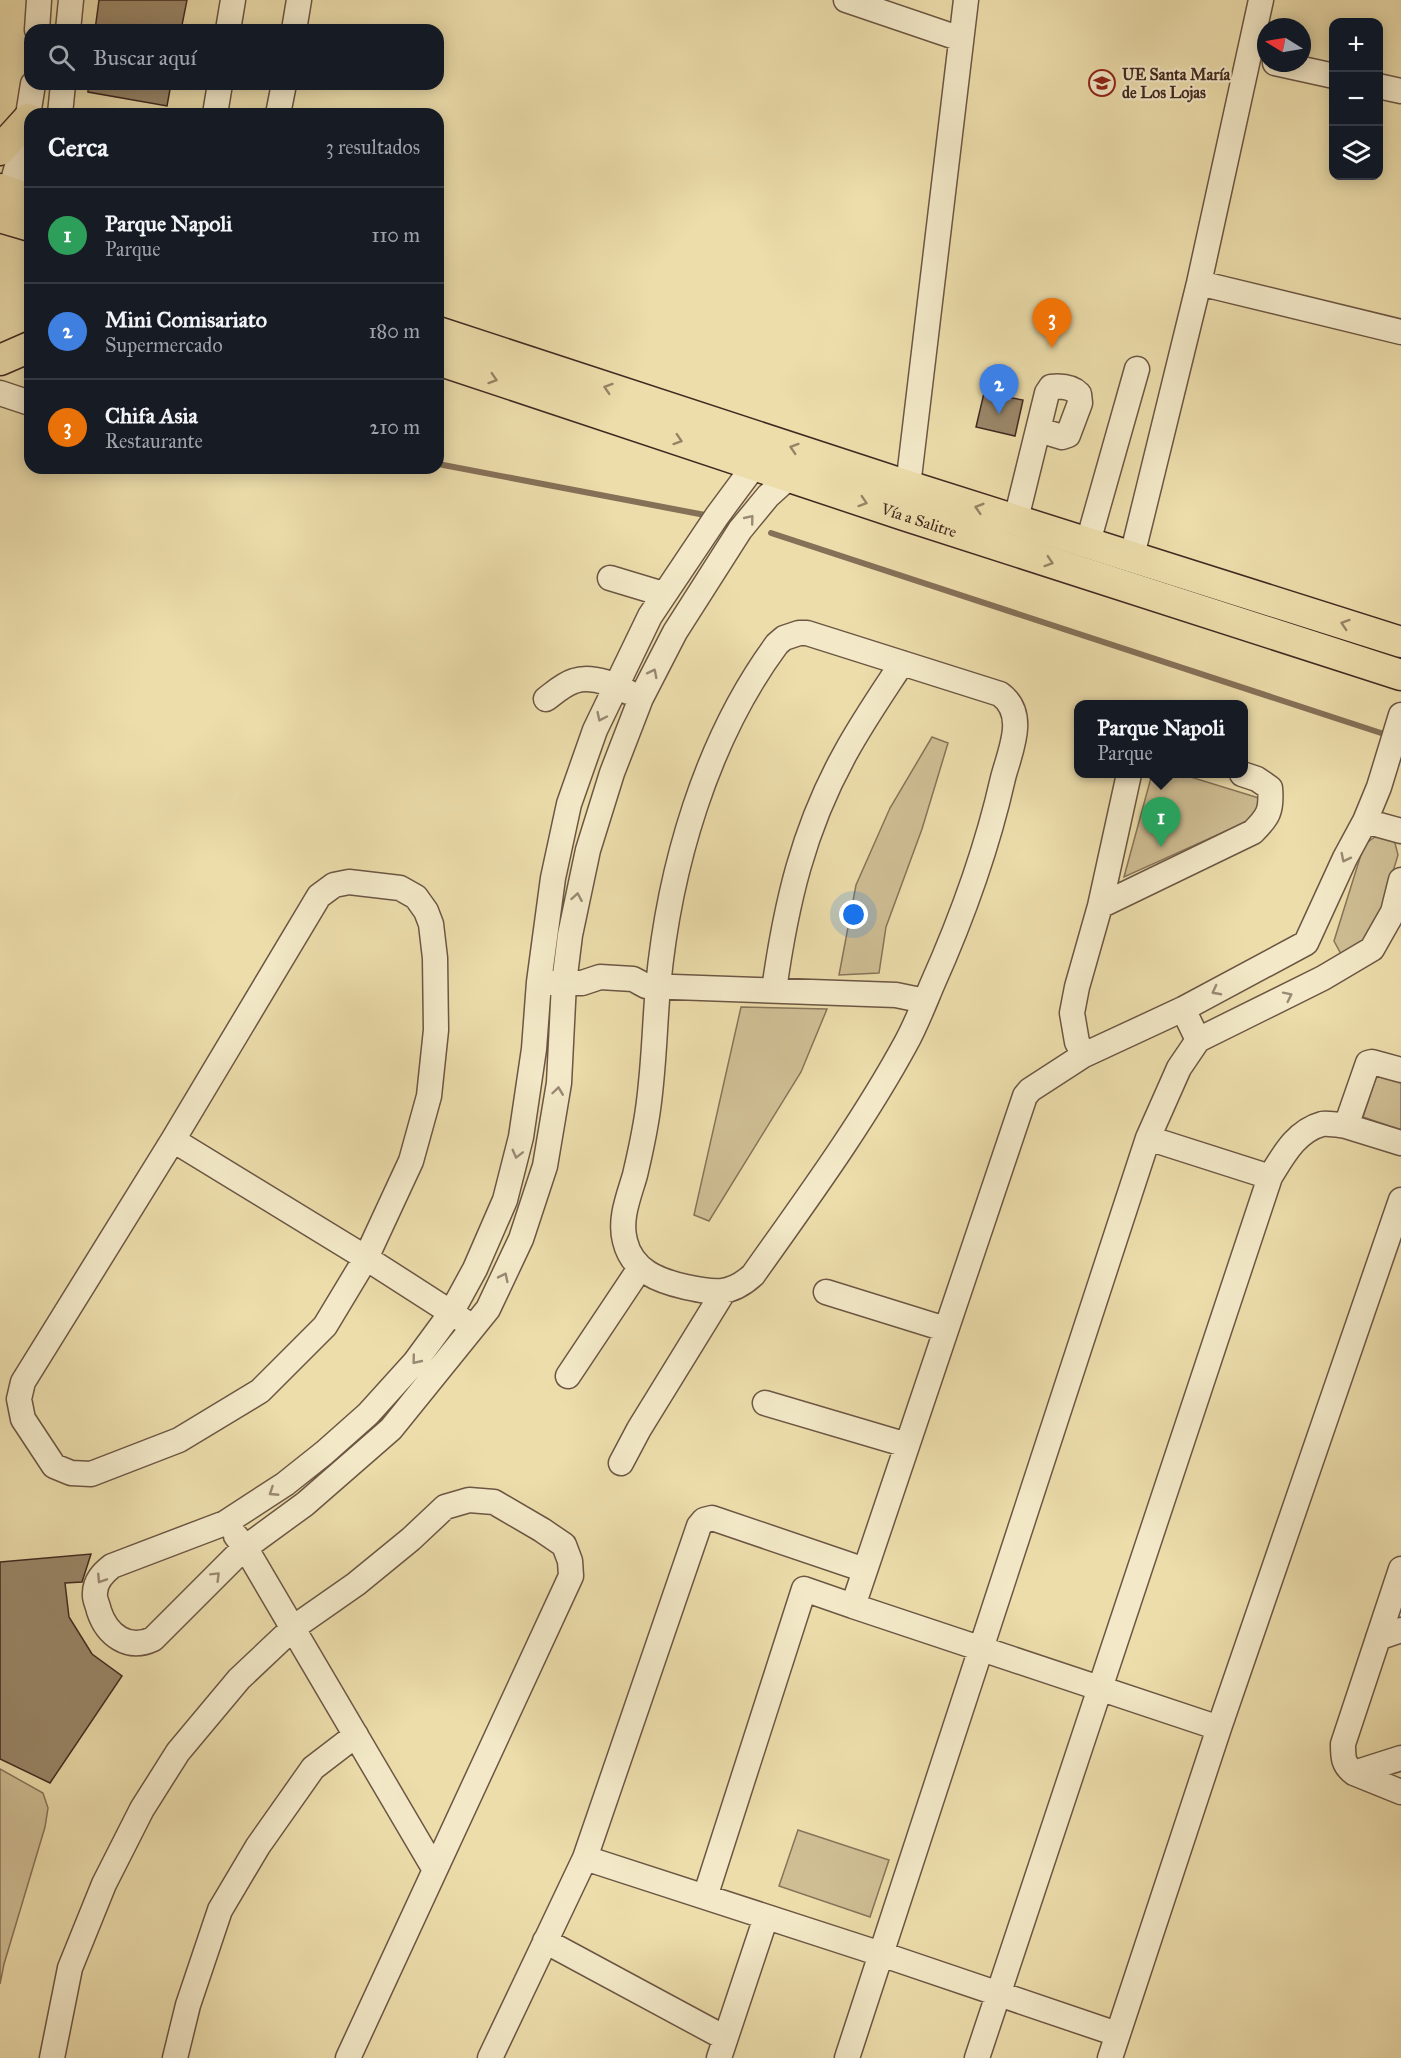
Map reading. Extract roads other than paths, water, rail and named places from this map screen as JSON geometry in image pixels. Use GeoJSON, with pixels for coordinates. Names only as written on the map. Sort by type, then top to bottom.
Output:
{"type":"FeatureCollection","features":[{"type":"Feature","properties":{"kind":"main road"},"geometry":{"type":"LineString","coordinates":[[0,150],[24,124]]}},
{"type":"Feature","properties":{"kind":"main road","name":"Vía a Salitre"},"geometry":{"type":"LineString","coordinates":[[444,334],[908,486],[1401,642]]}},
{"type":"Feature","properties":{"kind":"main road"},"geometry":{"type":"LineString","coordinates":[[0,360],[24,350]]}},
{"type":"Feature","properties":{"kind":"main road","name":"Vía a Salitre"},"geometry":{"type":"LineString","coordinates":[[444,362],[789,477],[1401,675]]}},
{"type":"Feature","properties":{"kind":"street"},"geometry":{"type":"LineString","coordinates":[[37,24],[39,0]]}},
{"type":"Feature","properties":{"kind":"street"},"geometry":{"type":"LineString","coordinates":[[69,24],[71,0]]}},
{"type":"Feature","properties":{"kind":"street"},"geometry":{"type":"LineString","coordinates":[[229,24],[233,0]]}},
{"type":"Feature","properties":{"kind":"street"},"geometry":{"type":"LineString","coordinates":[[295,24],[299,0]]}},
{"type":"Feature","properties":{"kind":"street"},"geometry":{"type":"LineString","coordinates":[[846,0],[962,39]]}},
{"type":"Feature","properties":{"kind":"street"},"geometry":{"type":"LineString","coordinates":[[908,486],[966,0]]}},
{"type":"Feature","properties":{"kind":"street"},"geometry":{"type":"LineString","coordinates":[[1260,18],[1261,0]]}},
{"type":"Feature","properties":{"kind":"street"},"geometry":{"type":"LineString","coordinates":[[1132,556],[1147,504],[1199,283],[1257,59]]}},
{"type":"Feature","properties":{"kind":"street"},"geometry":{"type":"LineString","coordinates":[[1311,71],[1329,75]]}},
{"type":"Feature","properties":{"kind":"street"},"geometry":{"type":"LineString","coordinates":[[1383,87],[1401,92]]}},
{"type":"Feature","properties":{"kind":"street"},"geometry":{"type":"LineString","coordinates":[[30,108],[32,90]]}},
{"type":"Feature","properties":{"kind":"street"},"geometry":{"type":"LineString","coordinates":[[61,108],[62,90]]}},
{"type":"Feature","properties":{"kind":"street"},"geometry":{"type":"LineString","coordinates":[[216,108],[219,90]]}},
{"type":"Feature","properties":{"kind":"street"},"geometry":{"type":"LineString","coordinates":[[280,108],[283,90]]}},
{"type":"Feature","properties":{"kind":"street"},"geometry":{"type":"LineString","coordinates":[[12,207],[24,145]]}},
{"type":"Feature","properties":{"kind":"street"},"geometry":{"type":"LineString","coordinates":[[1199,283],[1401,332]]}},
{"type":"Feature","properties":{"kind":"street"},"geometry":{"type":"LineString","coordinates":[[1088,542],[1137,369]]}},
{"type":"Feature","properties":{"kind":"street"},"geometry":{"type":"LineString","coordinates":[[0,393],[24,401]]}},
{"type":"Feature","properties":{"kind":"street"},"geometry":{"type":"LineString","coordinates":[[1016,519],[1039,430]]}},
{"type":"Feature","properties":{"kind":"street"},"geometry":{"type":"LineString","coordinates":[[754,465],[650,615],[595,730],[569,804],[553,878],[538,982],[534,1049],[521,1137],[505,1200],[475,1269],[451,1314],[416,1362],[368,1414],[285,1484],[225,1523],[112,1566],[102,1574],[94,1595],[104,1624],[117,1636],[131,1643],[153,1639],[245,1548],[304,1504],[391,1429],[488,1310],[521,1239],[545,1166],[573,983],[570,935],[588,850],[612,773],[641,698],[675,632],[740,530],[768,496],[789,477]]}},
{"type":"Feature","properties":{"kind":"street"},"geometry":{"type":"LineString","coordinates":[[610,578],[663,594]]}},
{"type":"Feature","properties":{"kind":"street"},"geometry":{"type":"LineString","coordinates":[[650,615],[675,632]]}},
{"type":"Feature","properties":{"kind":"street"},"geometry":{"type":"LineString","coordinates":[[807,633],[902,663],[1000,694],[1012,706],[1016,720],[987,838],[957,926],[907,1042],[850,1136],[753,1275],[744,1283],[724,1292],[704,1291],[665,1282],[640,1268],[628,1252],[622,1223],[646,1122],[655,1053],[652,986],[674,881],[691,817],[727,729],[747,691],[777,644],[791,635],[807,633]]}},
{"type":"Feature","properties":{"kind":"street"},"geometry":{"type":"LineString","coordinates":[[774,990],[788,904],[812,826],[845,753],[902,663]]}},
{"type":"Feature","properties":{"kind":"street"},"geometry":{"type":"LineString","coordinates":[[546,699],[572,681],[583,679],[597,680],[616,686],[641,698]]}},
{"type":"Feature","properties":{"kind":"street"},"geometry":{"type":"LineString","coordinates":[[853,1606],[1025,1096],[1030,1090],[1084,1055],[1183,1009],[1306,943],[1344,858],[1393,770],[1399,730]]}},
{"type":"Feature","properties":{"kind":"street"},"geometry":{"type":"LineString","coordinates":[[1100,906],[1252,832],[1267,817],[1271,802],[1270,788],[1248,776]]}},
{"type":"Feature","properties":{"kind":"street"},"geometry":{"type":"LineString","coordinates":[[1084,1055],[1077,1042],[1072,1013],[1100,906],[1128,778]]}},
{"type":"Feature","properties":{"kind":"street"},"geometry":{"type":"LineString","coordinates":[[1365,821],[1401,831]]}},
{"type":"Feature","properties":{"kind":"street"},"geometry":{"type":"LineString","coordinates":[[847,2058],[1148,1138],[1179,1068],[1198,1040],[1323,978],[1372,949],[1393,912],[1401,880]]}},
{"type":"Feature","properties":{"kind":"street"},"geometry":{"type":"LineString","coordinates":[[349,882],[400,888],[416,897],[426,911],[431,924],[435,958],[436,1030],[429,1096],[411,1161],[366,1258],[325,1326],[260,1391],[179,1440],[91,1474],[71,1473],[54,1466],[23,1419],[19,1399],[23,1382],[173,1140],[319,896],[334,885],[349,882]]}},
{"type":"Feature","properties":{"kind":"street"},"geometry":{"type":"LineString","coordinates":[[1306,943],[1323,978]]}},
{"type":"Feature","properties":{"kind":"street"},"geometry":{"type":"LineString","coordinates":[[538,982],[573,983],[597,991],[632,993],[652,986],[896,995],[925,1001]]}},
{"type":"Feature","properties":{"kind":"street"},"geometry":{"type":"LineString","coordinates":[[1183,1009],[1198,1040]]}},
{"type":"Feature","properties":{"kind":"street"},"geometry":{"type":"LineString","coordinates":[[1346,1126],[1368,1063],[1372,1062],[1401,1070]]}},
{"type":"Feature","properties":{"kind":"street"},"geometry":{"type":"LineString","coordinates":[[977,2058],[1270,1177],[1290,1146],[1300,1136],[1323,1124],[1346,1126],[1401,1143]]}},
{"type":"Feature","properties":{"kind":"street"},"geometry":{"type":"LineString","coordinates":[[1148,1138],[1270,1177]]}},
{"type":"Feature","properties":{"kind":"street"},"geometry":{"type":"LineString","coordinates":[[173,1140],[474,1327]]}},
{"type":"Feature","properties":{"kind":"street"},"geometry":{"type":"LineString","coordinates":[[1110,2058],[1219,1728],[1401,1200]]}},
{"type":"Feature","properties":{"kind":"street"},"geometry":{"type":"LineString","coordinates":[[568,1376],[640,1268]]}},
{"type":"Feature","properties":{"kind":"street"},"geometry":{"type":"LineString","coordinates":[[621,1463],[639,1429],[724,1292]]}},
{"type":"Feature","properties":{"kind":"street"},"geometry":{"type":"LineString","coordinates":[[826,1292],[945,1329]]}},
{"type":"Feature","properties":{"kind":"street"},"geometry":{"type":"LineString","coordinates":[[765,1403],[907,1445]]}},
{"type":"Feature","properties":{"kind":"street"},"geometry":{"type":"LineString","coordinates":[[52,2058],[70,1968],[104,1884],[142,1809],[178,1752],[239,1679],[292,1628],[356,1584],[446,1507],[469,1500],[494,1502],[564,1545],[570,1561],[571,1576],[348,2058]]}},
{"type":"Feature","properties":{"kind":"street"},"geometry":{"type":"LineString","coordinates":[[494,2057],[545,1941],[585,1858],[699,1526],[704,1520],[712,1518],[865,1570]]}},
{"type":"Feature","properties":{"kind":"street"},"geometry":{"type":"LineString","coordinates":[[225,1523],[245,1548],[435,1870]]}},
{"type":"Feature","properties":{"kind":"street"},"geometry":{"type":"LineString","coordinates":[[705,1897],[816,1554]]}},
{"type":"Feature","properties":{"kind":"street"},"geometry":{"type":"LineString","coordinates":[[1401,1569],[1343,1744],[1344,1761],[1348,1769],[1401,1792]]}},
{"type":"Feature","properties":{"kind":"street"},"geometry":{"type":"LineString","coordinates":[[804,1589],[1219,1728]]}},
{"type":"Feature","properties":{"kind":"street"},"geometry":{"type":"LineString","coordinates":[[1378,1638],[1401,1630]]}},
{"type":"Feature","properties":{"kind":"street"},"geometry":{"type":"LineString","coordinates":[[175,2058],[188,2004],[220,1910],[258,1846],[313,1768],[356,1735]]}},
{"type":"Feature","properties":{"kind":"street"},"geometry":{"type":"LineString","coordinates":[[1354,1773],[1401,1758]]}},
{"type":"Feature","properties":{"kind":"street"},"geometry":{"type":"LineString","coordinates":[[585,1858],[881,1954],[1117,2034]]}},
{"type":"Feature","properties":{"kind":"street"},"geometry":{"type":"LineString","coordinates":[[545,1941],[722,2048],[766,1917]]}},
{"type":"Feature","properties":{"kind":"waterway"},"geometry":{"type":"LineString","coordinates":[[444,465],[705,515]]}},
{"type":"Feature","properties":{"kind":"waterway"},"geometry":{"type":"LineString","coordinates":[[771,533],[1381,733]]}},
{"type":"Feature","properties":{"kind":"place","name":"UE Santa María de Los Lojas"},"geometry":{"type":"Point","coordinates":[1102,83]}},
{"type":"Feature","properties":{"kind":"place","name":"Chifa Asia"},"geometry":{"type":"Point","coordinates":[1052,348]}},
{"type":"Feature","properties":{"kind":"place","name":"Mini Comisariato"},"geometry":{"type":"Point","coordinates":[999,414]}},
{"type":"Feature","properties":{"kind":"place","name":"Parque Napoli"},"geometry":{"type":"Point","coordinates":[1161,847]}}]}
